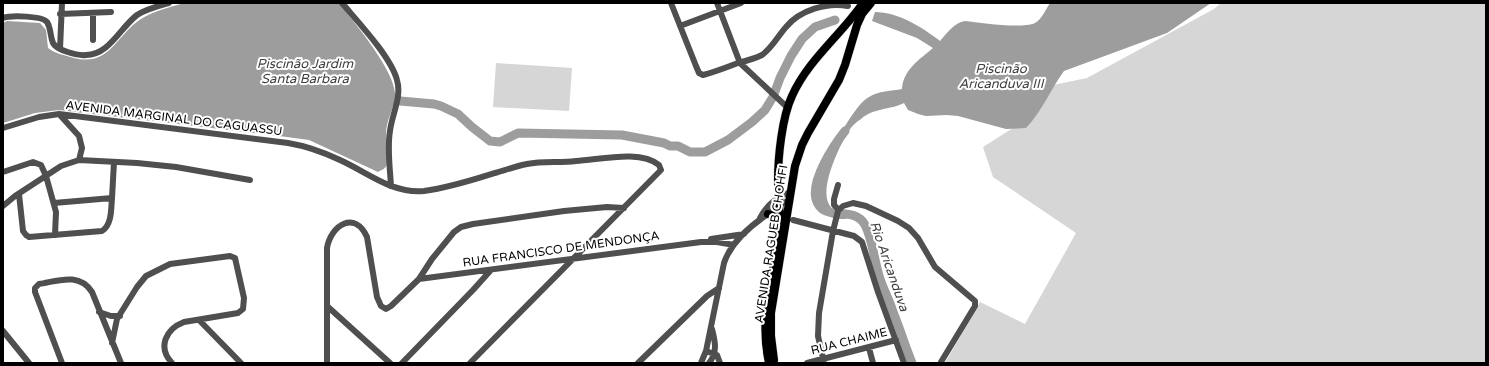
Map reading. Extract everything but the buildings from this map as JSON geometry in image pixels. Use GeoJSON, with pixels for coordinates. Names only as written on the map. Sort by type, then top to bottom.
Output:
{"type":"FeatureCollection","features":[{"type":"Feature","properties":{"kind":"main road","name":"AVENIDA RAGUEB CHOHFI"},"geometry":{"type":"LineString","coordinates":[[769,363],[764,333],[765,317],[780,220],[778,179],[780,152],[788,108],[795,89],[807,71],[863,3]]}},
{"type":"Feature","properties":{"kind":"main road","name":"AVENIDA RAGUEB CHOHFI"},"geometry":{"type":"LineString","coordinates":[[774,363],[771,336],[771,313],[794,166],[802,145],[845,65],[857,25],[862,14],[871,3]]}},
{"type":"Feature","properties":{"kind":"main road"},"geometry":{"type":"LineString","coordinates":[[768,214],[775,216],[780,220]]}},
{"type":"Feature","properties":{"kind":"street"},"geometry":{"type":"LineString","coordinates":[[60,49],[60,14],[62,3]]}},
{"type":"Feature","properties":{"kind":"street"},"geometry":{"type":"LineString","coordinates":[[3,18],[14,16],[42,18],[48,23],[53,44],[60,49],[84,56],[96,53],[106,48],[135,17],[147,10],[168,3]]}},
{"type":"Feature","properties":{"kind":"street"},"geometry":{"type":"LineString","coordinates":[[342,3],[376,44],[394,71],[398,80],[396,108],[390,131],[391,186]]}},
{"type":"Feature","properties":{"kind":"street"},"geometry":{"type":"LineString","coordinates":[[670,3],[696,66],[702,75],[753,59],[763,54],[795,18],[805,13],[830,5],[848,6]]}},
{"type":"Feature","properties":{"kind":"street"},"geometry":{"type":"LineString","coordinates":[[717,3],[740,63],[788,108]]}},
{"type":"Feature","properties":{"kind":"street"},"geometry":{"type":"LineString","coordinates":[[680,26],[742,3]]}},
{"type":"Feature","properties":{"kind":"street"},"geometry":{"type":"LineString","coordinates":[[60,14],[93,14],[111,12]]}},
{"type":"Feature","properties":{"kind":"street"},"geometry":{"type":"LineString","coordinates":[[93,14],[93,40]]}},
{"type":"Feature","properties":{"kind":"street"},"geometry":{"type":"LineString","coordinates":[[59,114],[79,136],[82,148],[79,160]]}},
{"type":"Feature","properties":{"kind":"street","name":"AVENIDA MARGINAL DO CAGUASSU"},"geometry":{"type":"LineString","coordinates":[[3,128],[39,117],[59,114],[288,142],[321,152],[391,186],[413,190],[433,189],[529,164],[575,162],[628,156],[655,162],[660,168],[659,172],[624,208]]}},
{"type":"Feature","properties":{"kind":"street"},"geometry":{"type":"LineString","coordinates":[[3,206],[61,166],[79,160],[176,167],[250,180]]}},
{"type":"Feature","properties":{"kind":"street"},"geometry":{"type":"LineString","coordinates":[[3,172],[33,162],[41,165],[46,176],[56,212],[55,235]]}},
{"type":"Feature","properties":{"kind":"street"},"geometry":{"type":"LineString","coordinates":[[19,194],[23,230],[29,237],[102,231],[106,228],[109,222],[114,162]]}},
{"type":"Feature","properties":{"kind":"street"},"geometry":{"type":"LineString","coordinates":[[838,185],[834,199],[834,205],[838,211]]}},
{"type":"Feature","properties":{"kind":"street"},"geometry":{"type":"LineString","coordinates":[[701,363],[706,351],[726,256],[734,245],[760,218],[764,211],[790,192]]}},
{"type":"Feature","properties":{"kind":"street"},"geometry":{"type":"LineString","coordinates":[[54,203],[112,198]]}},
{"type":"Feature","properties":{"kind":"street"},"geometry":{"type":"LineString","coordinates":[[779,200],[788,201]]}},
{"type":"Feature","properties":{"kind":"street"},"geometry":{"type":"LineString","coordinates":[[760,218],[768,214],[779,200]]}},
{"type":"Feature","properties":{"kind":"street"},"geometry":{"type":"LineString","coordinates":[[823,361],[817,326],[835,221],[838,211],[848,204],[860,204],[898,221],[914,233],[935,267],[975,301],[974,306],[940,362]]}},
{"type":"Feature","properties":{"kind":"street"},"geometry":{"type":"LineString","coordinates":[[327,363],[328,242],[331,234],[345,223],[355,223],[364,230],[369,245],[377,298],[379,303],[386,309],[419,279],[451,235],[461,227],[473,224],[564,212],[607,207],[624,208]]}},
{"type":"Feature","properties":{"kind":"street"},"geometry":{"type":"LineString","coordinates":[[470,363],[624,208]]}},
{"type":"Feature","properties":{"kind":"street"},"geometry":{"type":"LineString","coordinates":[[793,220],[854,236],[860,239],[864,244],[878,292],[904,363]]}},
{"type":"Feature","properties":{"kind":"street","name":"RUA FRANCISCO DE MENDONÇA"},"geometry":{"type":"LineString","coordinates":[[419,279],[706,241],[744,234]]}},
{"type":"Feature","properties":{"kind":"street","name":"RUA FRANCISCO DE MENDONÇA"},"geometry":{"type":"LineString","coordinates":[[706,241],[734,245]]}},
{"type":"Feature","properties":{"kind":"street"},"geometry":{"type":"LineString","coordinates":[[112,343],[115,324],[146,276],[170,264],[230,256],[235,258],[244,298],[243,309],[238,313],[184,322],[177,325],[169,334],[164,346],[165,352],[172,363]]}},
{"type":"Feature","properties":{"kind":"street"},"geometry":{"type":"LineString","coordinates":[[402,363],[473,290],[490,270]]}},
{"type":"Feature","properties":{"kind":"street"},"geometry":{"type":"LineString","coordinates":[[62,363],[35,292],[37,285],[39,284],[69,279],[86,283],[92,292],[121,363]]}},
{"type":"Feature","properties":{"kind":"street"},"geometry":{"type":"LineString","coordinates":[[638,363],[707,296],[719,288]]}},
{"type":"Feature","properties":{"kind":"street"},"geometry":{"type":"LineString","coordinates":[[327,306],[390,363]]}},
{"type":"Feature","properties":{"kind":"street"},"geometry":{"type":"LineString","coordinates":[[99,312],[111,316],[120,316]]}},
{"type":"Feature","properties":{"kind":"street"},"geometry":{"type":"LineString","coordinates":[[199,320],[241,363]]}},
{"type":"Feature","properties":{"kind":"street"},"geometry":{"type":"LineString","coordinates":[[709,363],[714,354],[715,343],[711,327]]}},
{"type":"Feature","properties":{"kind":"street"},"geometry":{"type":"LineString","coordinates":[[3,331],[29,363]]}},
{"type":"Feature","properties":{"kind":"street","name":"RUA CHAIME"},"geometry":{"type":"LineString","coordinates":[[808,363],[823,361],[896,340]]}},
{"type":"Feature","properties":{"kind":"street"},"geometry":{"type":"LineString","coordinates":[[869,348],[873,363]]}},
{"type":"Feature","properties":{"kind":"street"},"geometry":{"type":"LineString","coordinates":[[706,351],[718,357],[720,363]]}},
{"type":"Feature","properties":{"kind":"shaded area"},"geometry":{"type":"Polygon","coordinates":[[[1221,3],[1486,3],[1486,363],[945,363],[980,302],[1025,324],[1076,233],[993,177],[983,147],[1013,128],[1020,92],[1087,78],[1214,9],[1221,3]]]}},
{"type":"Feature","properties":{"kind":"shaded area"},"geometry":{"type":"Polygon","coordinates":[[[496,63],[572,68],[569,111],[493,107],[496,63]]]}},
{"type":"Feature","properties":{"kind":"water","name":"Piscinão Jardim Santa Barbara"},"geometry":{"type":"Polygon","coordinates":[[[184,3],[339,3],[382,61],[394,86],[395,96],[386,129],[386,167],[378,172],[309,140],[59,110],[35,113],[3,123],[3,23],[7,21],[40,23],[46,30],[48,48],[60,54],[86,60],[96,58],[104,54],[112,48],[132,26],[146,16],[184,3]]]}},
{"type":"Feature","properties":{"kind":"water","name":"Piscinão Aricanduva III"},"geometry":{"type":"Polygon","coordinates":[[[1050,3],[1211,3],[1167,33],[1064,71],[1042,107],[1026,128],[1006,129],[958,116],[926,116],[908,110],[904,103],[866,115],[852,126],[844,139],[832,166],[827,186],[826,195],[829,205],[836,211],[848,213],[846,219],[834,218],[828,216],[824,212],[820,203],[819,195],[821,177],[846,124],[854,112],[869,97],[881,92],[902,89],[905,76],[918,61],[933,48],[917,38],[872,21],[875,12],[901,17],[940,41],[954,26],[965,21],[1011,26],[1029,25],[1035,23],[1050,3]]]}},
{"type":"Feature","properties":{"kind":"waterway"},"geometry":{"type":"LineString","coordinates":[[389,100],[441,106],[458,114],[490,141],[500,142],[518,133],[622,135],[664,143],[670,146],[678,146],[690,152],[705,152],[728,140],[765,110],[773,97],[780,78],[791,56],[802,39],[815,27],[835,20]]}},
{"type":"Feature","properties":{"kind":"waterway","name":"Rio Aricanduva"},"geometry":{"type":"LineString","coordinates":[[845,131],[829,154],[820,173],[815,191],[816,199],[825,211],[854,216],[860,219],[865,225],[881,282],[912,363]]}}]}
